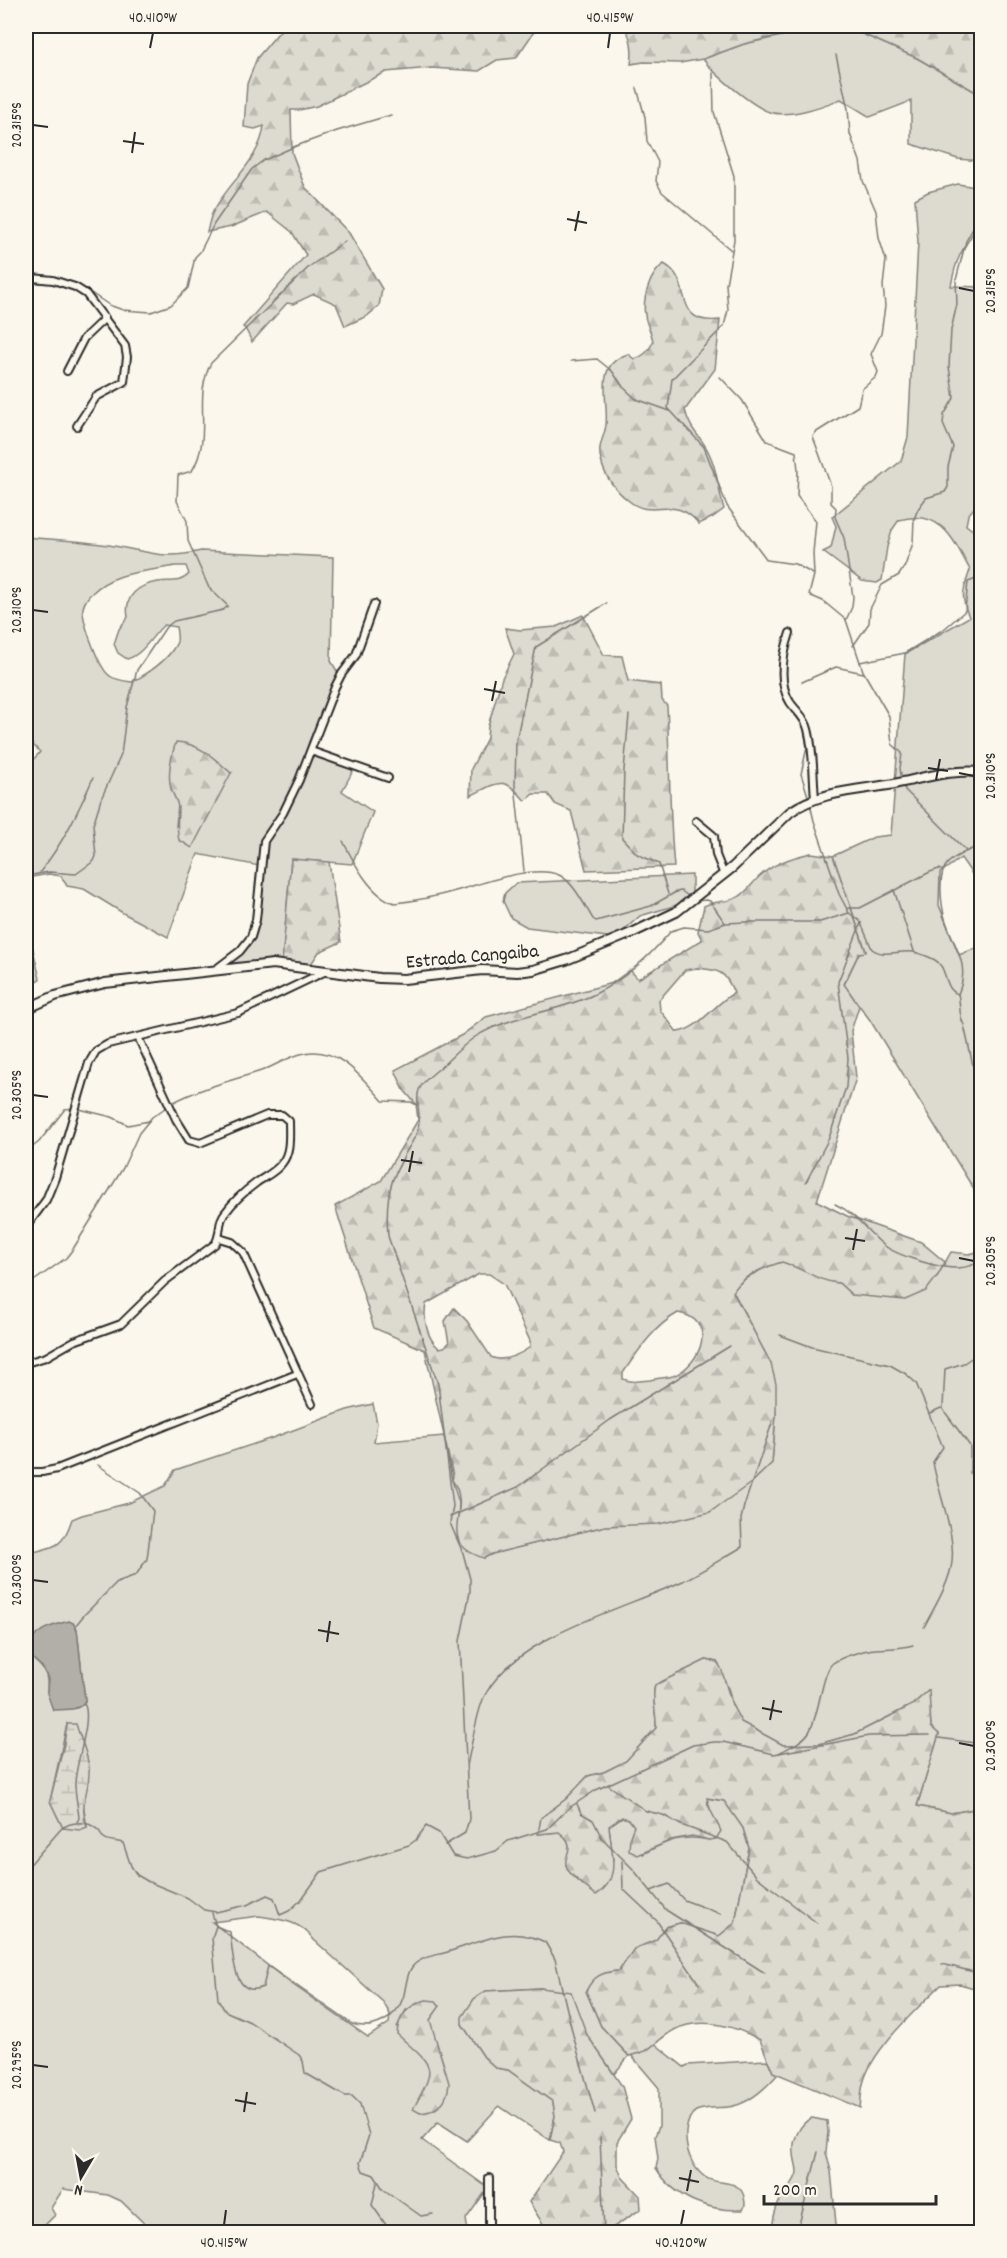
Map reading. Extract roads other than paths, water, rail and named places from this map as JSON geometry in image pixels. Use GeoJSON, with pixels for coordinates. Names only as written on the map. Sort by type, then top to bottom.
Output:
{"type":"FeatureCollection","features":[{"type":"Feature","properties":{"kind":"street"},"geometry":{"type":"LineString","coordinates":[[26,280],[42,278],[75,287],[95,304],[127,349],[125,379],[121,384],[96,397],[77,426]]}},
{"type":"Feature","properties":{"kind":"street"},"geometry":{"type":"LineString","coordinates":[[67,370],[84,338],[105,318]]}},
{"type":"Feature","properties":{"kind":"street"},"geometry":{"type":"LineString","coordinates":[[214,970],[240,951],[251,937],[255,926],[264,841],[289,801],[338,681],[356,655],[374,604]]}},
{"type":"Feature","properties":{"kind":"street"},"geometry":{"type":"LineString","coordinates":[[790,633],[783,665],[784,687],[789,700],[804,718],[809,730],[815,799]]}},
{"type":"Feature","properties":{"kind":"street"},"geometry":{"type":"LineString","coordinates":[[311,751],[388,778]]}},
{"type":"Feature","properties":{"kind":"street","name":"Estrada Cangaiba"},"geometry":{"type":"LineString","coordinates":[[26,1009],[41,1001],[80,988],[132,979],[273,964],[379,978],[404,979],[472,970],[518,972],[533,970],[566,960],[659,921],[691,901],[724,875],[790,812],[815,799],[933,774],[954,771],[981,772]]}},
{"type":"Feature","properties":{"kind":"street"},"geometry":{"type":"LineString","coordinates":[[696,821],[714,836],[716,855],[724,875]]}},
{"type":"Feature","properties":{"kind":"street"},"geometry":{"type":"LineString","coordinates":[[26,1227],[46,1200],[55,1178],[90,1059],[96,1051],[108,1044],[238,1013],[327,971]]}},
{"type":"Feature","properties":{"kind":"street"},"geometry":{"type":"LineString","coordinates":[[26,1364],[74,1341],[121,1324],[165,1281],[214,1244],[219,1238],[220,1224],[224,1214],[255,1184],[283,1162],[289,1144],[289,1121],[282,1115],[267,1115],[206,1142],[197,1144],[192,1142],[180,1127],[138,1037]]}},
{"type":"Feature","properties":{"kind":"street"},"geometry":{"type":"LineString","coordinates":[[219,1238],[232,1242],[243,1252],[312,1404]]}},
{"type":"Feature","properties":{"kind":"street"},"geometry":{"type":"LineString","coordinates":[[26,1472],[57,1469],[297,1374]]}},
{"type":"Feature","properties":{"kind":"street"},"geometry":{"type":"LineString","coordinates":[[489,2178],[489,2232]]}},
{"type":"Feature","properties":{"kind":"waterway"},"geometry":{"type":"LineString","coordinates":[[836,55],[848,109],[850,134],[860,161],[863,181],[876,211],[879,238],[886,260],[883,286],[885,306],[881,334],[871,354],[878,372],[876,377],[862,389],[858,406],[815,433],[813,437],[831,486],[831,503],[836,508],[835,517],[844,538],[853,597],[852,607],[846,620]]}},
{"type":"Feature","properties":{"kind":"waterway"},"geometry":{"type":"LineString","coordinates":[[713,73],[714,112],[734,176],[734,240],[726,284],[728,310],[724,326],[672,379],[668,408],[704,447],[727,506],[767,560],[795,564],[813,574]]}},
{"type":"Feature","properties":{"kind":"waterway"},"geometry":{"type":"LineString","coordinates":[[637,88],[645,117],[647,141],[658,162],[656,181],[662,192],[731,250]]}},
{"type":"Feature","properties":{"kind":"waterway"},"geometry":{"type":"LineString","coordinates":[[88,291],[109,305],[123,310],[151,312],[171,305],[188,288],[195,257],[200,252],[214,224],[252,169],[264,160],[296,146],[391,115]]}},
{"type":"Feature","properties":{"kind":"waterway"},"geometry":{"type":"LineString","coordinates":[[853,646],[869,623],[870,609],[882,585],[899,575],[905,566],[913,543],[914,519],[918,509],[926,498],[945,492],[948,487],[948,467],[953,447],[943,424],[944,415],[954,398],[949,367],[951,330],[957,304],[956,280],[966,241],[982,212]]}},
{"type":"Feature","properties":{"kind":"waterway"},"geometry":{"type":"LineString","coordinates":[[26,876],[49,872],[76,874],[94,861],[96,856],[93,825],[101,799],[121,755],[127,707],[137,670],[166,627],[174,621],[223,610],[228,606],[209,588],[188,541],[187,521],[177,501],[178,475],[192,471],[202,444],[203,390],[211,363],[309,267],[345,241]]}},
{"type":"Feature","properties":{"kind":"waterway"},"geometry":{"type":"LineString","coordinates":[[26,289],[38,282]]}},
{"type":"Feature","properties":{"kind":"waterway"},"geometry":{"type":"LineString","coordinates":[[571,361],[597,359],[612,371],[623,387],[636,399],[670,411]]}},
{"type":"Feature","properties":{"kind":"waterway"},"geometry":{"type":"LineString","coordinates":[[720,377],[742,400],[767,441],[796,452],[797,496],[816,521],[813,553],[814,575],[809,595],[823,601],[846,620],[863,671],[889,716],[892,744],[902,753],[900,769],[902,780]]}},
{"type":"Feature","properties":{"kind":"waterway"},"geometry":{"type":"LineString","coordinates":[[860,662],[905,653],[944,629],[965,611],[968,582],[982,577]]}},
{"type":"Feature","properties":{"kind":"waterway"},"geometry":{"type":"LineString","coordinates":[[524,871],[515,785],[516,741],[536,647],[607,603]]}},
{"type":"Feature","properties":{"kind":"waterway"},"geometry":{"type":"LineString","coordinates":[[802,682],[836,667],[863,673]]}},
{"type":"Feature","properties":{"kind":"waterway"},"geometry":{"type":"LineString","coordinates":[[629,715],[624,770],[622,838],[637,854],[659,864],[668,894]]}},
{"type":"Feature","properties":{"kind":"waterway"},"geometry":{"type":"LineString","coordinates":[[804,729],[807,747],[801,774],[809,799]]}},
{"type":"Feature","properties":{"kind":"waterway"},"geometry":{"type":"LineString","coordinates":[[40,872],[70,827],[93,778]]}},
{"type":"Feature","properties":{"kind":"waterway"},"geometry":{"type":"LineString","coordinates":[[903,784],[905,790],[966,851]]}},
{"type":"Feature","properties":{"kind":"waterway"},"geometry":{"type":"LineString","coordinates":[[810,804],[839,894],[849,913],[860,921],[872,949],[882,953],[913,952],[933,959],[942,968],[950,988],[958,994]]}},
{"type":"Feature","properties":{"kind":"waterway"},"geometry":{"type":"LineString","coordinates":[[343,841],[371,886],[378,894],[395,903],[435,896],[509,876],[536,872],[549,872],[564,878],[574,888],[596,921],[651,906],[676,892],[681,891],[690,897]]}},
{"type":"Feature","properties":{"kind":"waterway"},"geometry":{"type":"LineString","coordinates":[[982,845],[960,854],[949,862],[941,879],[944,915],[962,963],[962,983],[958,994],[960,1013],[982,1106]]}},
{"type":"Feature","properties":{"kind":"waterway"},"geometry":{"type":"LineString","coordinates":[[848,908],[860,908],[930,872],[942,870]]}},
{"type":"Feature","properties":{"kind":"waterway"},"geometry":{"type":"LineString","coordinates":[[894,890],[914,951]]}},
{"type":"Feature","properties":{"kind":"waterway"},"geometry":{"type":"LineString","coordinates":[[696,901],[710,901],[725,923]]}},
{"type":"Feature","properties":{"kind":"waterway"},"geometry":{"type":"LineString","coordinates":[[445,1845],[465,1833],[469,1819],[460,1641],[470,1592],[470,1579],[463,1553],[450,1523],[453,1506],[438,1384],[388,1236],[387,1226],[388,1198],[393,1180],[418,1128],[419,1090],[428,1077],[475,1037],[504,1023],[595,994],[636,966],[671,931],[684,927],[708,929],[726,923],[820,922],[849,913]]}},
{"type":"Feature","properties":{"kind":"waterway"},"geometry":{"type":"LineString","coordinates":[[806,1182],[829,1138],[846,1087],[848,1058],[838,982],[861,923]]}},
{"type":"Feature","properties":{"kind":"waterway"},"geometry":{"type":"LineString","coordinates":[[172,1103],[203,1089],[264,1070],[293,1057],[317,1052],[329,1055],[350,1066],[383,1101],[411,1102],[417,1105]]}},
{"type":"Feature","properties":{"kind":"waterway"},"geometry":{"type":"LineString","coordinates":[[31,1283],[66,1258],[73,1249],[123,1168],[139,1133],[152,1117],[168,1106]]}},
{"type":"Feature","properties":{"kind":"waterway"},"geometry":{"type":"LineString","coordinates":[[26,1152],[39,1142],[65,1109],[74,1108]]}},
{"type":"Feature","properties":{"kind":"waterway"},"geometry":{"type":"LineString","coordinates":[[79,1109],[112,1117],[128,1125],[149,1121]]}},
{"type":"Feature","properties":{"kind":"waterway"},"geometry":{"type":"LineString","coordinates":[[835,1204],[854,1217],[887,1248],[905,1256],[938,1266],[956,1268],[969,1266],[982,1259]]}},
{"type":"Feature","properties":{"kind":"waterway"},"geometry":{"type":"LineString","coordinates":[[780,1335],[812,1347],[890,1365],[916,1383],[943,1447],[933,1462],[952,1543],[951,1568],[924,1627]]}},
{"type":"Feature","properties":{"kind":"waterway"},"geometry":{"type":"LineString","coordinates":[[450,1517],[518,1487],[610,1420],[730,1346]]}},
{"type":"Feature","properties":{"kind":"waterway"},"geometry":{"type":"LineString","coordinates":[[943,1407],[945,1369],[964,1363],[982,1351]]}},
{"type":"Feature","properties":{"kind":"waterway"},"geometry":{"type":"LineString","coordinates":[[930,1413],[941,1408]]}},
{"type":"Feature","properties":{"kind":"waterway"},"geometry":{"type":"LineString","coordinates":[[942,1408],[970,1446],[970,1473],[982,1494]]}},
{"type":"Feature","properties":{"kind":"waterway"},"geometry":{"type":"LineString","coordinates":[[467,1766],[477,1719],[485,1695],[500,1674],[521,1656],[574,1626],[683,1581],[742,1547],[741,1519],[744,1506],[773,1420]]}},
{"type":"Feature","properties":{"kind":"waterway"},"geometry":{"type":"LineString","coordinates":[[76,1629],[76,1625],[84,1615],[117,1582],[136,1575],[147,1559],[153,1511],[140,1493],[98,1465]]}},
{"type":"Feature","properties":{"kind":"waterway"},"geometry":{"type":"LineString","coordinates":[[779,1753],[800,1741],[809,1732],[826,1675],[833,1663],[866,1651],[913,1645]]}},
{"type":"Feature","properties":{"kind":"waterway"},"geometry":{"type":"LineString","coordinates":[[77,1822],[79,1818],[75,1784],[85,1731],[84,1703]]}},
{"type":"Feature","properties":{"kind":"waterway"},"geometry":{"type":"LineString","coordinates":[[26,1869],[61,1829],[74,1823],[85,1823],[94,1827],[106,1839],[123,1843],[131,1866],[137,1875],[188,1898],[204,1910],[216,1912],[247,1905],[267,1895],[274,1898],[280,1915],[289,1911],[301,1900],[321,1872],[409,1845],[416,1840],[426,1826],[439,1833],[453,1856],[467,1859],[496,1851],[508,1841],[547,1829],[569,1808],[596,1790],[693,1745],[723,1742],[774,1754],[869,1736],[930,1735]]}},
{"type":"Feature","properties":{"kind":"waterway"},"geometry":{"type":"LineString","coordinates":[[939,1738],[982,1744]]}},
{"type":"Feature","properties":{"kind":"waterway"},"geometry":{"type":"LineString","coordinates":[[608,1785],[646,1811],[663,1815],[681,1825],[727,1842],[757,1877],[817,1923]]}},
{"type":"Feature","properties":{"kind":"waterway"},"geometry":{"type":"LineString","coordinates":[[577,1804],[581,1813],[593,1820],[602,1838],[633,1869],[666,1910],[765,1973]]}},
{"type":"Feature","properties":{"kind":"waterway"},"geometry":{"type":"LineString","coordinates":[[622,1861],[623,1889],[657,1921],[699,1984]]}},
{"type":"Feature","properties":{"kind":"waterway"},"geometry":{"type":"LineString","coordinates":[[651,1891],[669,1884],[684,1900],[721,1914]]}},
{"type":"Feature","properties":{"kind":"waterway"},"geometry":{"type":"LineString","coordinates":[[212,1913],[216,1926],[212,1938],[218,1999],[225,2011],[250,2022],[299,2055],[303,2061],[305,2073],[345,2096],[352,2096],[360,2104],[369,2135],[360,2163],[363,2171],[374,2175],[383,2189],[421,2216],[433,2214]]}},
{"type":"Feature","properties":{"kind":"waterway"},"geometry":{"type":"LineString","coordinates":[[216,1926],[230,1932],[236,1971],[245,1987],[253,1989],[263,1987],[268,1966],[352,2024],[360,2026],[376,2024],[395,2012],[403,1998],[410,1970],[423,1959],[482,1940],[506,1935],[531,1937],[545,1942],[555,1959],[595,2113]]}},
{"type":"Feature","properties":{"kind":"waterway"},"geometry":{"type":"LineString","coordinates":[[942,1964],[982,1974]]}},
{"type":"Feature","properties":{"kind":"waterway"},"geometry":{"type":"LineString","coordinates":[[600,2137],[604,2232]]}},
{"type":"Feature","properties":{"kind":"waterway"},"geometry":{"type":"LineString","coordinates":[[797,2232],[818,2152]]}},
{"type":"Feature","properties":{"kind":"waterway"},"geometry":{"type":"LineString","coordinates":[[377,2183],[372,2205],[391,2232]]}}]}
